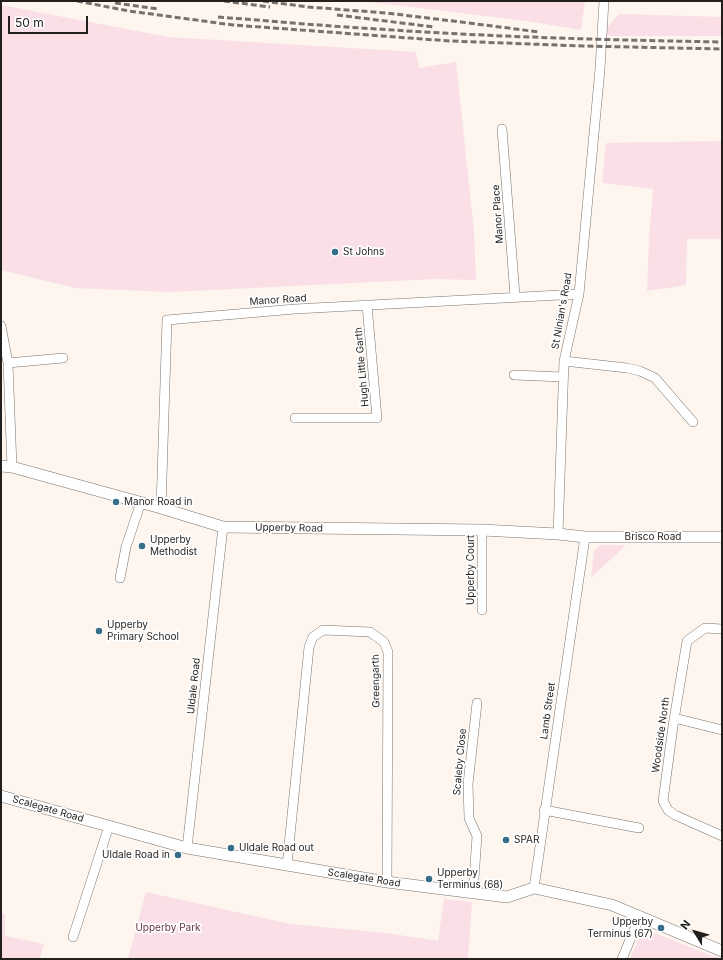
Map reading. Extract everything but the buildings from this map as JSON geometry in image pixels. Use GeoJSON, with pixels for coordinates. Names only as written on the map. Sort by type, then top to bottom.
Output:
{"type":"FeatureCollection","features":[{"type":"Feature","properties":{"kind":"street","name":"St Ninian's Road"},"geometry":{"type":"LineString","coordinates":[[558,534],[564,361],[578,294],[600,69],[604,1]]}},
{"type":"Feature","properties":{"kind":"street","name":"Manor Place"},"geometry":{"type":"LineString","coordinates":[[502,129],[515,296]]}},
{"type":"Feature","properties":{"kind":"street","name":"Manor Road"},"geometry":{"type":"LineString","coordinates":[[161,508],[167,320],[295,309],[515,296],[578,294]]}},
{"type":"Feature","properties":{"kind":"street","name":"Hugh Little Garth"},"geometry":{"type":"LineString","coordinates":[[295,418],[378,418],[367,305]]}},
{"type":"Feature","properties":{"kind":"street"},"geometry":{"type":"LineString","coordinates":[[1,326],[8,362],[7,467]]}},
{"type":"Feature","properties":{"kind":"street"},"geometry":{"type":"LineString","coordinates":[[8,362],[63,358]]}},
{"type":"Feature","properties":{"kind":"street"},"geometry":{"type":"LineString","coordinates":[[564,361],[627,368],[640,371],[654,378],[693,422]]}},
{"type":"Feature","properties":{"kind":"street"},"geometry":{"type":"LineString","coordinates":[[514,375],[563,377]]}},
{"type":"Feature","properties":{"kind":"street","name":"Upperby Road"},"geometry":{"type":"LineString","coordinates":[[7,467],[141,502],[223,527],[482,530],[585,537]]}},
{"type":"Feature","properties":{"kind":"street"},"geometry":{"type":"LineString","coordinates":[[120,578],[126,547],[141,502]]}},
{"type":"Feature","properties":{"kind":"street","name":"Uldale Road"},"geometry":{"type":"LineString","coordinates":[[187,848],[223,527]]}},
{"type":"Feature","properties":{"kind":"street","name":"Upperby Court"},"geometry":{"type":"LineString","coordinates":[[482,530],[482,610]]}},
{"type":"Feature","properties":{"kind":"street","name":"Brisco Road"},"geometry":{"type":"LineString","coordinates":[[585,537],[722,537]]}},
{"type":"Feature","properties":{"kind":"street","name":"Lamb Street"},"geometry":{"type":"LineString","coordinates":[[534,888],[544,810],[585,537]]}},
{"type":"Feature","properties":{"kind":"street","name":"Woodside North"},"geometry":{"type":"LineString","coordinates":[[722,629],[705,628],[687,641],[674,718],[663,801],[668,810],[676,815],[722,836]]}},
{"type":"Feature","properties":{"kind":"street","name":"Greengarth"},"geometry":{"type":"LineString","coordinates":[[287,865],[309,647],[313,637],[323,630],[370,632],[384,642],[388,652],[387,882]]}},
{"type":"Feature","properties":{"kind":"street","name":"Scaleby Close"},"geometry":{"type":"LineString","coordinates":[[473,893],[477,836],[469,818],[468,784],[477,703]]}},
{"type":"Feature","properties":{"kind":"street"},"geometry":{"type":"LineString","coordinates":[[674,718],[722,730]]}},
{"type":"Feature","properties":{"kind":"street","name":"Scalegate Road"},"geometry":{"type":"LineString","coordinates":[[1,796],[187,848],[387,882],[507,897],[534,888]]}},
{"type":"Feature","properties":{"kind":"street"},"geometry":{"type":"LineString","coordinates":[[544,810],[639,828]]}},
{"type":"Feature","properties":{"kind":"street"},"geometry":{"type":"LineString","coordinates":[[73,937],[109,826]]}},
{"type":"Feature","properties":{"kind":"street"},"geometry":{"type":"LineString","coordinates":[[534,888],[612,905],[722,951]]}},
{"type":"Feature","properties":{"kind":"street"},"geometry":{"type":"LineString","coordinates":[[622,959],[640,916]]}},
{"type":"Feature","properties":{"kind":"green space"},"geometry":{"type":"Polygon","coordinates":[[[361,1],[585,1],[581,30],[527,21],[361,1]]]}},
{"type":"Feature","properties":{"kind":"green space"},"geometry":{"type":"Polygon","coordinates":[[[1,5],[168,37],[416,52],[419,68],[456,62],[474,231],[476,280],[435,279],[171,292],[75,288],[1,270],[1,5]]]}},
{"type":"Feature","properties":{"kind":"green space"},"geometry":{"type":"Polygon","coordinates":[[[619,14],[722,17],[722,36],[606,36],[607,28],[619,14]]]}},
{"type":"Feature","properties":{"kind":"green space"},"geometry":{"type":"Polygon","coordinates":[[[722,141],[722,239],[687,239],[686,285],[647,291],[653,189],[602,183],[606,143],[722,141]]]}},
{"type":"Feature","properties":{"kind":"green space"},"geometry":{"type":"Polygon","coordinates":[[[600,545],[626,545],[591,578],[594,551],[600,545]]]}},
{"type":"Feature","properties":{"kind":"green space","name":"Upperby Park"},"geometry":{"type":"Polygon","coordinates":[[[146,892],[290,924],[386,933],[438,941],[444,899],[472,902],[468,959],[128,959],[146,892]]]}},
{"type":"Feature","properties":{"kind":"green space"},"geometry":{"type":"Polygon","coordinates":[[[1,914],[5,914],[5,936],[44,944],[40,959],[1,959],[1,914]]]}},
{"type":"Feature","properties":{"kind":"green space"},"geometry":{"type":"Polygon","coordinates":[[[647,930],[720,959],[630,959],[639,938],[647,930]]]}},
{"type":"Feature","properties":{"kind":"railway"},"geometry":{"type":"LineString","coordinates":[[77,1],[129,11],[233,25],[450,41],[722,49]]}},
{"type":"Feature","properties":{"kind":"railway"},"geometry":{"type":"LineString","coordinates":[[224,1],[270,7]]}},
{"type":"Feature","properties":{"kind":"railway"},"geometry":{"type":"LineString","coordinates":[[263,1],[308,7],[386,13],[539,32]]}},
{"type":"Feature","properties":{"kind":"railway"},"geometry":{"type":"LineString","coordinates":[[115,3],[158,9]]}},
{"type":"Feature","properties":{"kind":"railway"},"geometry":{"type":"LineString","coordinates":[[337,15],[434,27]]}},
{"type":"Feature","properties":{"kind":"railway"},"geometry":{"type":"LineString","coordinates":[[218,17],[464,34],[722,42]]}},
{"type":"Feature","properties":{"kind":"place","name":"St Johns"},"geometry":{"type":"Point","coordinates":[335,252]}},
{"type":"Feature","properties":{"kind":"place","name":"Manor Road in"},"geometry":{"type":"Point","coordinates":[116,502]}},
{"type":"Feature","properties":{"kind":"place","name":"Upperby Methodist"},"geometry":{"type":"Point","coordinates":[142,546]}},
{"type":"Feature","properties":{"kind":"place","name":"Upperby Primary School"},"geometry":{"type":"Point","coordinates":[99,631]}},
{"type":"Feature","properties":{"kind":"place","name":"SPAR"},"geometry":{"type":"Point","coordinates":[506,840]}},
{"type":"Feature","properties":{"kind":"place","name":"Uldale Road out"},"geometry":{"type":"Point","coordinates":[231,848]}},
{"type":"Feature","properties":{"kind":"place","name":"Uldale Road in"},"geometry":{"type":"Point","coordinates":[178,855]}},
{"type":"Feature","properties":{"kind":"place","name":"Upperby Terminus (68)"},"geometry":{"type":"Point","coordinates":[429,879]}},
{"type":"Feature","properties":{"kind":"place","name":"Upperby Terminus (67)"},"geometry":{"type":"Point","coordinates":[661,928]}}]}
